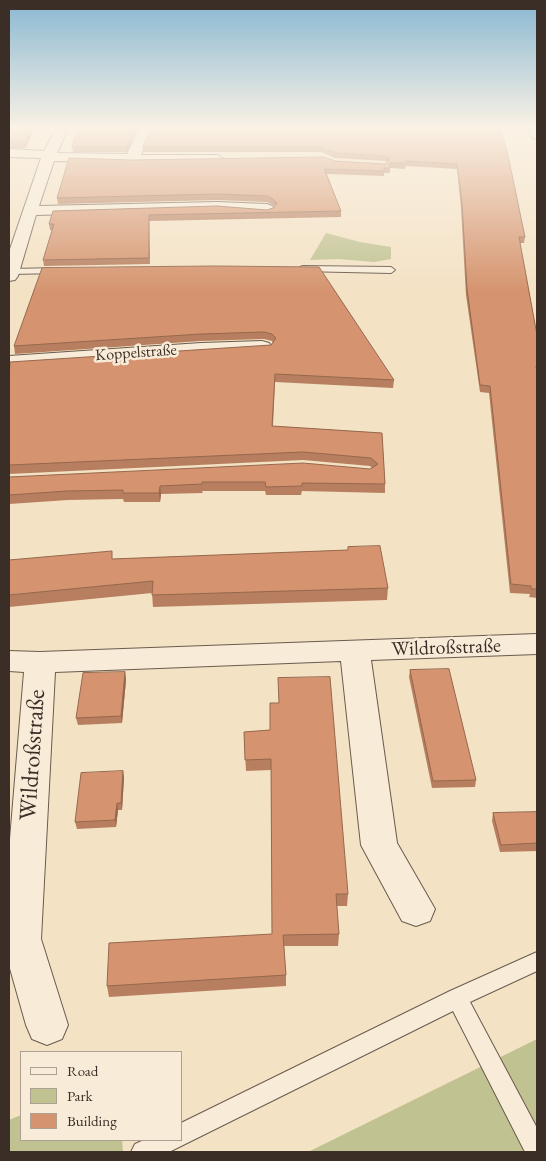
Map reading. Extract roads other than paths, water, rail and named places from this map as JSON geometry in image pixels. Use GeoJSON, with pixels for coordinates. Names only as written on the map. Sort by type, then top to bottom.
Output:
{"type":"FeatureCollection","features":[{"type":"Feature","properties":{"kind":"street"},"geometry":{"type":"LineString","coordinates":[[9,274],[39,183]]}},
{"type":"Feature","properties":{"kind":"street"},"geometry":{"type":"LineString","coordinates":[[30,211],[217,206],[267,208]]}},
{"type":"Feature","properties":{"kind":"street","name":"Koppelstraße"},"geometry":{"type":"LineString","coordinates":[[9,362],[201,349],[264,347]]}},
{"type":"Feature","properties":{"kind":"street","name":"Wildroßstraße"},"geometry":{"type":"LineString","coordinates":[[47,1025],[21,939],[24,661],[537,644]]}},
{"type":"Feature","properties":{"kind":"street"},"geometry":{"type":"LineString","coordinates":[[355,651],[379,845],[416,908]]}},
{"type":"Feature","properties":{"kind":"lane"},"geometry":{"type":"LineString","coordinates":[[295,269],[390,270]]}},
{"type":"Feature","properties":{"kind":"lane"},"geometry":{"type":"LineString","coordinates":[[9,274],[68,271]]}},
{"type":"Feature","properties":{"kind":"lane"},"geometry":{"type":"LineString","coordinates":[[182,1134],[457,998],[537,961]]}},
{"type":"Feature","properties":{"kind":"lane"},"geometry":{"type":"LineString","coordinates":[[457,998],[537,1151]]}},
{"type":"Feature","properties":{"kind":"lane"},"geometry":{"type":"LineString","coordinates":[[143,1152],[168,1141]]}}]}
